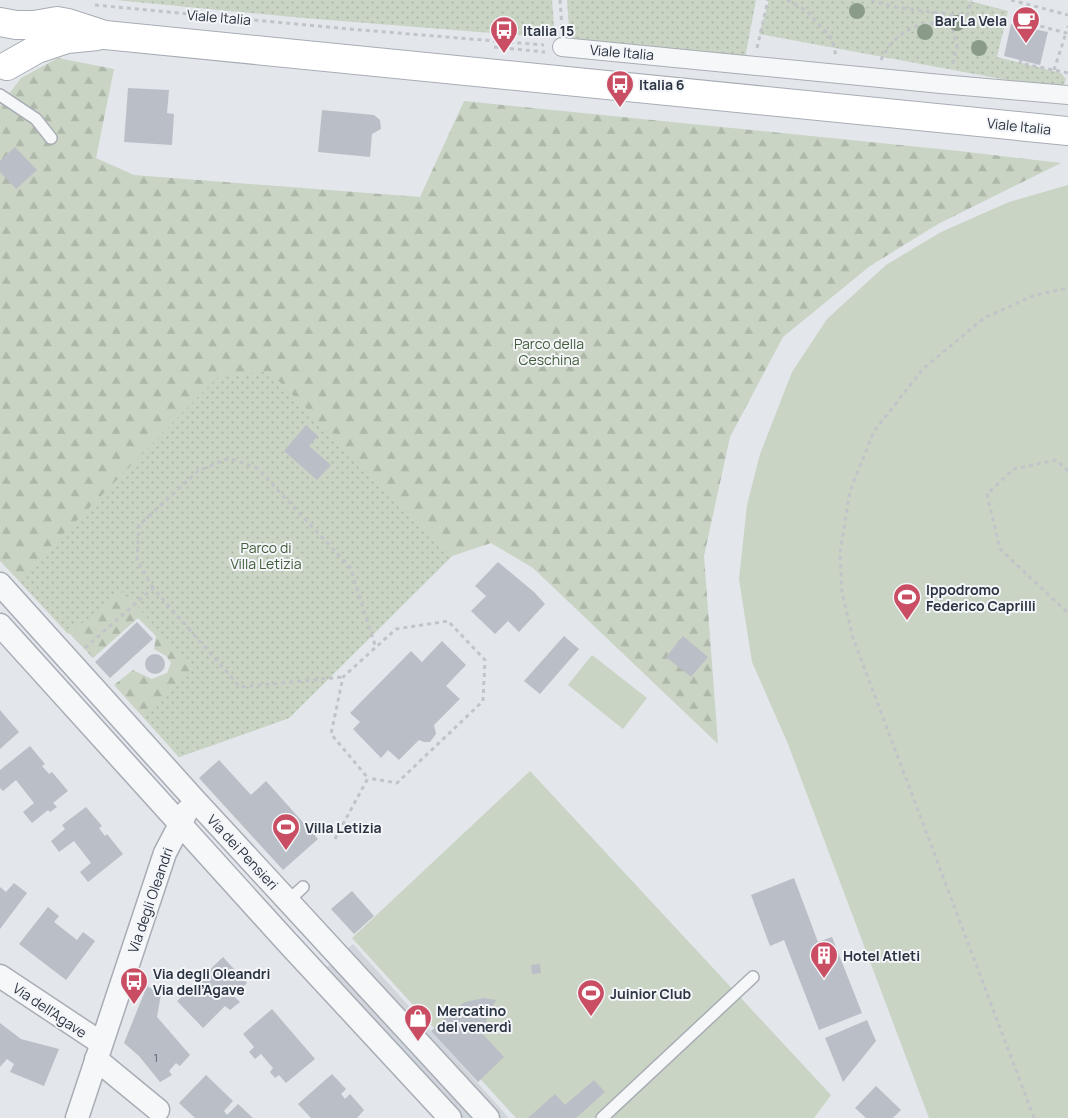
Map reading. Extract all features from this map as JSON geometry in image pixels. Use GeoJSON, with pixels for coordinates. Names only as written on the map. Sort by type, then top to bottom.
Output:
{"type":"FeatureCollection","features":[{"type":"Feature","properties":{"kind":"main road","name":"Viale Italia"},"geometry":{"type":"LineString","coordinates":[[0,23],[34,25],[57,21],[105,35]]}},
{"type":"Feature","properties":{"kind":"main road"},"geometry":{"type":"LineString","coordinates":[[0,23],[6,31],[10,42],[10,54],[3,70]]}},
{"type":"Feature","properties":{"kind":"main road","name":"Viale Italia"},"geometry":{"type":"LineString","coordinates":[[3,70],[37,48],[67,39],[105,35],[1068,131]]}},
{"type":"Feature","properties":{"kind":"street","name":"Viale Italia"},"geometry":{"type":"LineString","coordinates":[[562,47],[1068,95]]}},
{"type":"Feature","properties":{"kind":"street","name":"Via dei Pensieri"},"geometry":{"type":"LineString","coordinates":[[0,584],[194,799],[295,894],[488,1118]]}},
{"type":"Feature","properties":{"kind":"street","name":"Via dei Pensieri"},"geometry":{"type":"LineString","coordinates":[[0,625],[450,1118]]}},
{"type":"Feature","properties":{"kind":"street","name":"Via degli Oleandri"},"geometry":{"type":"LineString","coordinates":[[77,1118],[165,853],[194,799]]}},
{"type":"Feature","properties":{"kind":"street","name":"Via dell'Agave"},"geometry":{"type":"LineString","coordinates":[[0,976],[98,1051],[158,1110]]}},
{"type":"Feature","properties":{"kind":"lane"},"geometry":{"type":"LineString","coordinates":[[0,95],[36,119],[51,138]]}},
{"type":"Feature","properties":{"kind":"lane"},"geometry":{"type":"LineString","coordinates":[[602,1118],[753,977]]}},
{"type":"Feature","properties":{"kind":"path"},"geometry":{"type":"LineString","coordinates":[[560,0],[562,47]]}},
{"type":"Feature","properties":{"kind":"path"},"geometry":{"type":"LineString","coordinates":[[754,64],[768,0]]}},
{"type":"Feature","properties":{"kind":"path"},"geometry":{"type":"LineString","coordinates":[[787,0],[807,11],[832,40],[840,73]]}},
{"type":"Feature","properties":{"kind":"path"},"geometry":{"type":"LineString","coordinates":[[871,0],[895,7],[954,15],[968,14],[971,0]]}},
{"type":"Feature","properties":{"kind":"path"},"geometry":{"type":"LineString","coordinates":[[1011,0],[1068,15]]}},
{"type":"Feature","properties":{"kind":"path","name":"Viale Italia"},"geometry":{"type":"LineString","coordinates":[[89,4],[562,47]]}},
{"type":"Feature","properties":{"kind":"path"},"geometry":{"type":"LineString","coordinates":[[947,84],[957,46],[952,26],[954,15]]}},
{"type":"Feature","properties":{"kind":"path"},"geometry":{"type":"LineString","coordinates":[[1028,27],[1029,23],[1066,33]]}},
{"type":"Feature","properties":{"kind":"path"},"geometry":{"type":"LineString","coordinates":[[873,77],[886,49],[906,30],[932,24],[952,26]]}},
{"type":"Feature","properties":{"kind":"path"},"geometry":{"type":"LineString","coordinates":[[1054,70],[1068,26]]}},
{"type":"Feature","properties":{"kind":"path"},"geometry":{"type":"LineString","coordinates":[[1021,60],[1020,63],[1068,73]]}},
{"type":"Feature","properties":{"kind":"path"},"geometry":{"type":"LineString","coordinates":[[1034,1118],[853,638],[842,594],[840,554],[850,491],[874,431],[923,369],[984,318],[1035,295],[1068,288]]}},
{"type":"Feature","properties":{"kind":"path"},"geometry":{"type":"LineString","coordinates":[[343,677],[331,734],[368,778],[398,782],[483,701],[485,660],[448,621],[396,629],[376,648],[343,677],[240,687],[153,588],[137,560],[139,525],[198,471],[229,458],[257,468],[350,567],[376,648]]}},
{"type":"Feature","properties":{"kind":"path"},"geometry":{"type":"LineString","coordinates":[[1068,471],[1056,460],[1014,469],[987,494],[1000,549],[1068,613]]}},
{"type":"Feature","properties":{"kind":"path"},"geometry":{"type":"LineString","coordinates":[[70,662],[153,588]]}},
{"type":"Feature","properties":{"kind":"path"},"geometry":{"type":"LineString","coordinates":[[335,839],[368,778]]}},
{"type":"Feature","properties":{"kind":"shaded area","name":"Mercatino del venerdì"},"geometry":{"type":"Polygon","coordinates":[[[353,944],[509,1118],[461,1118],[327,967],[353,944]]]}},
{"type":"Feature","properties":{"kind":"green space"},"geometry":{"type":"Polygon","coordinates":[[[115,0],[552,0],[555,38],[292,17],[115,0]]]}},
{"type":"Feature","properties":{"kind":"green space"},"geometry":{"type":"Polygon","coordinates":[[[567,0],[756,0],[745,58],[570,43],[567,0]]]}},
{"type":"Feature","properties":{"kind":"green space"},"geometry":{"type":"Polygon","coordinates":[[[769,0],[966,0],[1008,11],[997,57],[1061,73],[1066,79],[1064,85],[1056,89],[759,34],[769,0]]]}},
{"type":"Feature","properties":{"kind":"green space","name":"Parco della Ceschina"},"geometry":{"type":"Polygon","coordinates":[[[58,58],[114,69],[96,158],[134,175],[420,197],[464,101],[1061,163],[938,224],[870,266],[783,337],[730,437],[704,556],[718,744],[533,568],[491,543],[452,556],[289,718],[179,757],[114,685],[133,670],[152,679],[167,673],[171,663],[166,656],[154,649],[156,636],[138,618],[93,658],[0,561],[0,106],[21,78],[58,58]]]}},
{"type":"Feature","properties":{"kind":"green space","name":"Ippodromo Federico Caprilli"},"geometry":{"type":"Polygon","coordinates":[[[1068,185],[1068,1118],[929,1118],[788,744],[752,662],[739,579],[747,505],[760,454],[792,372],[827,319],[886,265],[941,232],[1009,202],[1068,185]]]}},
{"type":"Feature","properties":{"kind":"green space","name":"Parco di Villa Letizia"},"geometry":{"type":"Polygon","coordinates":[[[269,371],[452,556],[289,718],[179,757],[143,716],[192,669],[124,591],[68,634],[18,580],[217,378],[269,371]]]}},
{"type":"Feature","properties":{"kind":"green space"},"geometry":{"type":"Polygon","coordinates":[[[592,655],[647,698],[623,729],[568,685],[592,655]]]}},
{"type":"Feature","properties":{"kind":"green space","name":"Juinior Club"},"geometry":{"type":"Polygon","coordinates":[[[530,771],[831,1095],[814,1118],[516,1118],[352,938],[530,771]]]}},
{"type":"Feature","properties":{"kind":"building","name":"Bar La Vela"},"geometry":{"type":"Polygon","coordinates":[[[1011,24],[1048,32],[1040,65],[1004,56],[1011,24]]]}},
{"type":"Feature","properties":{"kind":"building"},"geometry":{"type":"Polygon","coordinates":[[[128,88],[169,90],[167,113],[174,114],[172,145],[124,142],[128,88]]]}},
{"type":"Feature","properties":{"kind":"building"},"geometry":{"type":"Polygon","coordinates":[[[322,110],[374,115],[380,120],[381,129],[372,134],[370,157],[318,152],[322,110]]]}},
{"type":"Feature","properties":{"kind":"building"},"geometry":{"type":"Polygon","coordinates":[[[15,147],[37,170],[16,189],[0,172],[0,161],[15,147]]]}},
{"type":"Feature","properties":{"kind":"building"},"geometry":{"type":"Polygon","coordinates":[[[306,425],[318,436],[309,446],[331,465],[317,480],[284,451],[306,425]]]}},
{"type":"Feature","properties":{"kind":"building"},"geometry":{"type":"Polygon","coordinates":[[[498,562],[534,592],[545,604],[519,632],[508,621],[495,634],[471,611],[486,596],[475,586],[498,562]]]}},
{"type":"Feature","properties":{"kind":"building"},"geometry":{"type":"Polygon","coordinates":[[[137,622],[153,639],[110,678],[95,662],[137,622]]]}},
{"type":"Feature","properties":{"kind":"building"},"geometry":{"type":"Polygon","coordinates":[[[564,636],[579,649],[540,694],[524,681],[564,636]]]}},
{"type":"Feature","properties":{"kind":"building"},"geometry":{"type":"Polygon","coordinates":[[[683,636],[708,657],[691,677],[666,657],[683,636]]]}},
{"type":"Feature","properties":{"kind":"building"},"geometry":{"type":"Polygon","coordinates":[[[442,641],[466,665],[446,686],[460,699],[434,725],[436,734],[430,742],[419,740],[399,760],[388,750],[381,758],[353,729],[360,722],[350,713],[411,651],[422,662],[442,641]]]}},
{"type":"Feature","properties":{"kind":"building"},"geometry":{"type":"Polygon","coordinates":[[[155,654],[162,657],[165,664],[162,671],[155,674],[148,671],[145,664],[148,657],[155,654]]]}},
{"type":"Feature","properties":{"kind":"building"},"geometry":{"type":"Polygon","coordinates":[[[0,710],[19,732],[0,749],[0,710]]]}},
{"type":"Feature","properties":{"kind":"building"},"geometry":{"type":"Polygon","coordinates":[[[30,746],[45,764],[42,766],[49,774],[52,772],[68,791],[53,803],[57,807],[50,812],[48,810],[32,823],[23,812],[34,803],[16,780],[3,791],[0,788],[0,770],[30,746]]]}},
{"type":"Feature","properties":{"kind":"building"},"geometry":{"type":"Polygon","coordinates":[[[219,760],[251,795],[266,781],[318,839],[283,870],[199,778],[219,760]]]}},
{"type":"Feature","properties":{"kind":"building"},"geometry":{"type":"Polygon","coordinates":[[[86,807],[102,826],[99,828],[105,836],[107,834],[123,854],[88,882],[80,872],[91,863],[74,841],[59,852],[51,841],[65,829],[62,825],[86,807]]]}},
{"type":"Feature","properties":{"kind":"building","name":"Hotel Atleti"},"geometry":{"type":"Polygon","coordinates":[[[794,878],[818,942],[832,937],[862,1013],[819,1030],[784,940],[770,946],[751,895],[794,878]]]}},
{"type":"Feature","properties":{"kind":"building"},"geometry":{"type":"Polygon","coordinates":[[[14,883],[27,893],[0,929],[0,887],[6,892],[14,883]]]}},
{"type":"Feature","properties":{"kind":"building"},"geometry":{"type":"Polygon","coordinates":[[[352,891],[374,916],[354,934],[331,909],[352,891]]]}},
{"type":"Feature","properties":{"kind":"building"},"geometry":{"type":"Polygon","coordinates":[[[48,907],[59,916],[54,922],[77,940],[83,932],[95,941],[66,980],[19,944],[48,907]]]}},
{"type":"Feature","properties":{"kind":"building"},"geometry":{"type":"Polygon","coordinates":[[[223,957],[247,983],[234,996],[240,1002],[230,1010],[225,1006],[203,1028],[177,1001],[223,957]]]}},
{"type":"Feature","properties":{"kind":"building"},"geometry":{"type":"Polygon","coordinates":[[[540,964],[541,973],[532,974],[531,965],[540,964]]]}},
{"type":"Feature","properties":{"kind":"building"},"geometry":{"type":"Polygon","coordinates":[[[147,986],[161,994],[157,1017],[190,1055],[180,1066],[176,1063],[169,1071],[172,1075],[160,1082],[139,1056],[124,1043],[147,986]]]}},
{"type":"Feature","properties":{"kind":"building"},"geometry":{"type":"Polygon","coordinates":[[[484,998],[496,1000],[481,1032],[504,1057],[478,1082],[431,1031],[465,1002],[484,998]]]}},
{"type":"Feature","properties":{"kind":"building"},"geometry":{"type":"Polygon","coordinates":[[[272,1009],[315,1059],[286,1083],[279,1075],[275,1078],[270,1072],[273,1068],[261,1054],[255,1059],[249,1052],[254,1047],[243,1034],[272,1009]]]}},
{"type":"Feature","properties":{"kind":"building"},"geometry":{"type":"Polygon","coordinates":[[[867,1020],[876,1041],[843,1082],[825,1038],[867,1020]]]}},
{"type":"Feature","properties":{"kind":"building"},"geometry":{"type":"Polygon","coordinates":[[[0,1023],[21,1039],[59,1049],[44,1086],[10,1072],[14,1064],[7,1059],[0,1067],[0,1023]]]}},
{"type":"Feature","properties":{"kind":"building"},"geometry":{"type":"Polygon","coordinates":[[[332,1074],[346,1089],[341,1094],[345,1099],[350,1094],[364,1110],[357,1118],[311,1118],[298,1104],[332,1074]]]}},
{"type":"Feature","properties":{"kind":"building"},"geometry":{"type":"Polygon","coordinates":[[[206,1075],[233,1101],[224,1111],[227,1115],[238,1104],[253,1118],[195,1118],[179,1103],[206,1075]]]}},
{"type":"Feature","properties":{"kind":"building"},"geometry":{"type":"Polygon","coordinates":[[[594,1080],[605,1092],[576,1118],[528,1118],[555,1094],[565,1105],[594,1080]]]}},
{"type":"Feature","properties":{"kind":"building"},"geometry":{"type":"Polygon","coordinates":[[[876,1086],[901,1110],[893,1118],[866,1118],[855,1108],[876,1086]]]}},
{"type":"Feature","properties":{"kind":"place","name":"Bar La Vela"},"geometry":{"type":"Point","coordinates":[1026,44]}},
{"type":"Feature","properties":{"kind":"place","name":"Italia 15"},"geometry":{"type":"Point","coordinates":[504,54]}},
{"type":"Feature","properties":{"kind":"place","name":"Italia 6"},"geometry":{"type":"Point","coordinates":[620,108]}},
{"type":"Feature","properties":{"kind":"place","name":"Ippodromo Federico Caprilli"},"geometry":{"type":"Point","coordinates":[907,621]}},
{"type":"Feature","properties":{"kind":"place","name":"Villa Letizia"},"geometry":{"type":"Point","coordinates":[286,851]}},
{"type":"Feature","properties":{"kind":"place","name":"Hotel Atleti"},"geometry":{"type":"Point","coordinates":[824,979]}},
{"type":"Feature","properties":{"kind":"place","name":"Via degli Oleandri Via dell’Agave"},"geometry":{"type":"Point","coordinates":[134,1005]}},
{"type":"Feature","properties":{"kind":"place","name":"Juinior Club"},"geometry":{"type":"Point","coordinates":[591,1017]}},
{"type":"Feature","properties":{"kind":"place","name":"Mercatino del venerdì"},"geometry":{"type":"Point","coordinates":[418,1042]}}]}
